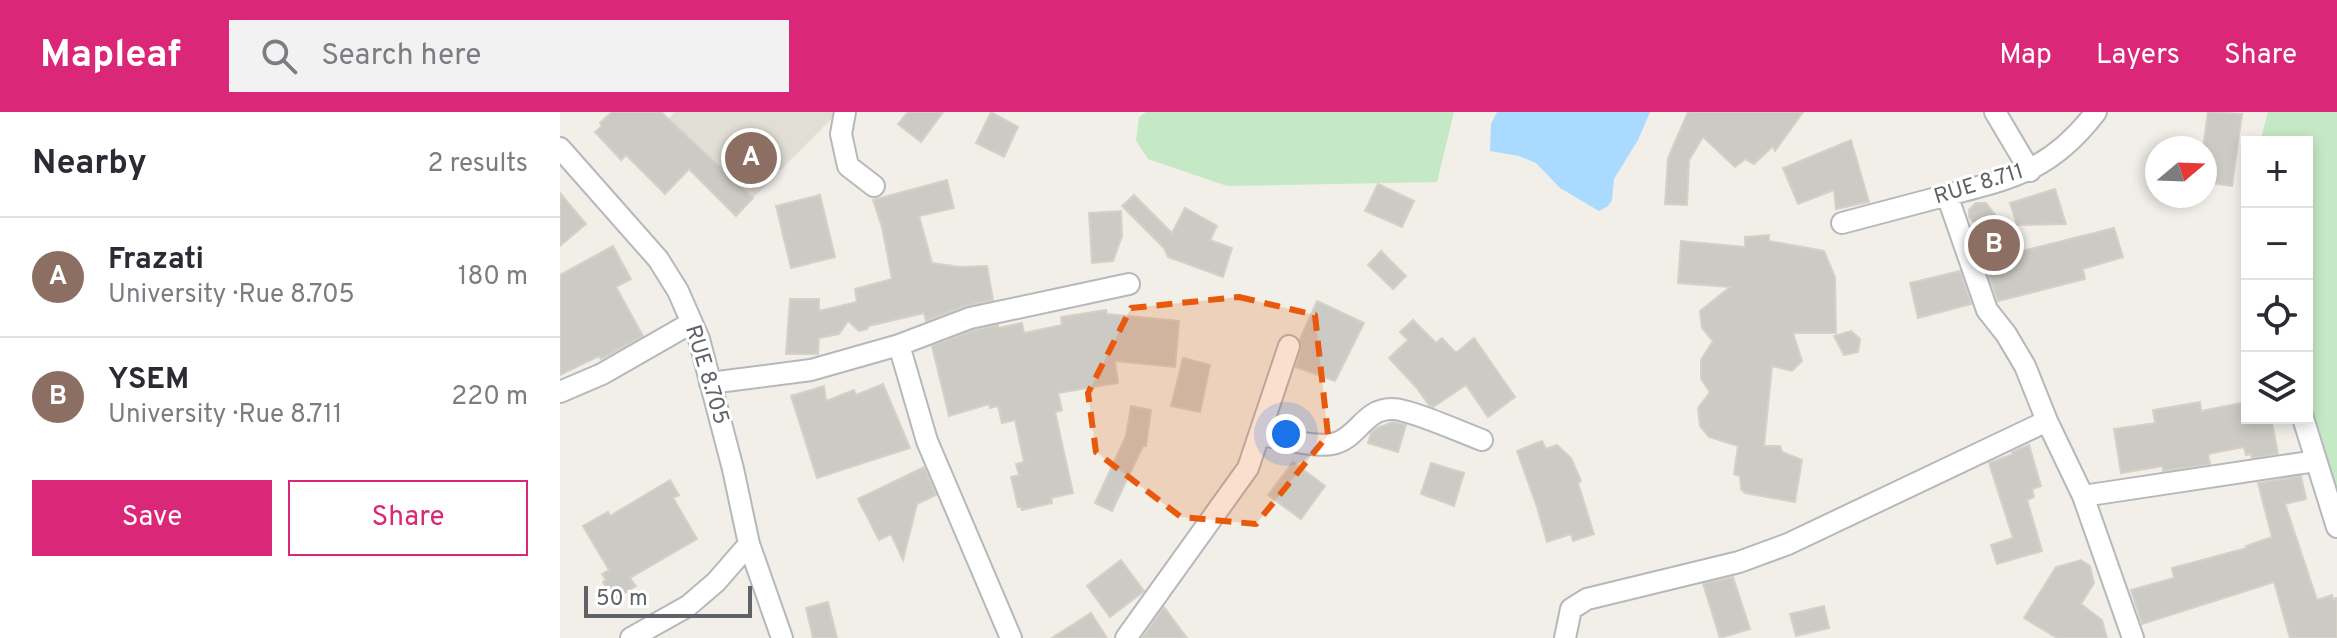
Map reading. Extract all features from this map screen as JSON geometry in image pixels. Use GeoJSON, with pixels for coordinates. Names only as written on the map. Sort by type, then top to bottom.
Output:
{"type":"FeatureCollection","features":[{"type":"Feature","properties":{"kind":"street"},"geometry":{"type":"LineString","coordinates":[[845,112],[841,134],[848,166],[874,186]]}},
{"type":"Feature","properties":{"kind":"street"},"geometry":{"type":"LineString","coordinates":[[1995,112],[2030,171]]}},
{"type":"Feature","properties":{"kind":"street","name":"RUE 8.711"},"geometry":{"type":"LineString","coordinates":[[1842,223],[2000,183],[2030,171],[2060,152],[2096,112]]}},
{"type":"Feature","properties":{"kind":"street","name":"RUE 8.705"},"geometry":{"type":"LineString","coordinates":[[560,148],[658,259],[678,291],[710,383],[749,544],[782,638]]}},
{"type":"Feature","properties":{"kind":"street"},"geometry":{"type":"LineString","coordinates":[[1947,195],[1987,310],[2025,366],[2083,496],[2133,638]]}},
{"type":"Feature","properties":{"kind":"street"},"geometry":{"type":"LineString","coordinates":[[710,383],[811,370],[899,345],[970,318],[1129,284]]}},
{"type":"Feature","properties":{"kind":"street"},"geometry":{"type":"LineString","coordinates":[[560,392],[602,374],[691,323]]}},
{"type":"Feature","properties":{"kind":"street"},"geometry":{"type":"LineString","coordinates":[[899,345],[927,441],[1011,638]]}},
{"type":"Feature","properties":{"kind":"street"},"geometry":{"type":"LineString","coordinates":[[1126,638],[1248,468],[1289,346]]}},
{"type":"Feature","properties":{"kind":"street"},"geometry":{"type":"LineString","coordinates":[[1261,435],[1322,445],[1335,444],[1346,438],[1371,414],[1395,408],[1482,440]]}},
{"type":"Feature","properties":{"kind":"street"},"geometry":{"type":"LineString","coordinates":[[1565,638],[1571,609],[1587,599],[1739,562],[1788,544],[2047,421]]}},
{"type":"Feature","properties":{"kind":"street"},"geometry":{"type":"LineString","coordinates":[[2305,424],[2337,527]]}},
{"type":"Feature","properties":{"kind":"street"},"geometry":{"type":"LineString","coordinates":[[2083,496],[2316,461]]}},
{"type":"Feature","properties":{"kind":"street"},"geometry":{"type":"LineString","coordinates":[[631,638],[688,606],[716,582],[749,544]]}},
{"type":"Feature","properties":{"kind":"highlighted area"},"geometry":{"type":"Polygon","coordinates":[[[1239,297],[1315,315],[1328,435],[1256,524],[1181,517],[1096,452],[1088,393],[1131,308],[1239,297]]]}},
{"type":"Feature","properties":{"kind":"shaded area"},"geometry":{"type":"Polygon","coordinates":[[[675,112],[837,113],[753,198],[668,119],[675,112]]]}},
{"type":"Feature","properties":{"kind":"green space"},"geometry":{"type":"Polygon","coordinates":[[[1146,112],[1454,112],[1437,182],[1227,186],[1148,159],[1136,141],[1139,117],[1146,112]]]}},
{"type":"Feature","properties":{"kind":"green space"},"geometry":{"type":"Polygon","coordinates":[[[2268,112],[2337,112],[2337,509],[2309,424],[2313,424],[2313,136],[2262,136],[2268,112]]]}},
{"type":"Feature","properties":{"kind":"water"},"geometry":{"type":"Polygon","coordinates":[[[1497,112],[1650,112],[1638,140],[1614,179],[1612,200],[1599,211],[1560,188],[1536,163],[1519,156],[1490,151],[1491,124],[1497,112]]]}},
{"type":"Feature","properties":{"kind":"building"},"geometry":{"type":"Polygon","coordinates":[[[612,112],[661,112],[753,198],[736,216],[689,169],[665,194],[626,155],[621,160],[595,132],[612,112]]]}},
{"type":"Feature","properties":{"kind":"building"},"geometry":{"type":"Polygon","coordinates":[[[908,112],[943,112],[921,142],[898,124],[908,112]]]}},
{"type":"Feature","properties":{"kind":"building"},"geometry":{"type":"Polygon","coordinates":[[[991,112],[1018,127],[1004,157],[976,143],[991,112]]]}},
{"type":"Feature","properties":{"kind":"building"},"geometry":{"type":"Polygon","coordinates":[[[1688,112],[1803,112],[1775,151],[1773,146],[1754,164],[1745,159],[1735,167],[1703,137],[1689,160],[1687,205],[1665,204],[1668,158],[1688,112]]]}},
{"type":"Feature","properties":{"kind":"building"},"geometry":{"type":"Polygon","coordinates":[[[2208,112],[2242,114],[2232,186],[2217,184],[2217,136],[2205,136],[2208,112]]]}},
{"type":"Feature","properties":{"kind":"building"},"geometry":{"type":"Polygon","coordinates":[[[1851,140],[1869,202],[1836,209],[1834,190],[1798,204],[1783,168],[1851,140]]]}},
{"type":"Feature","properties":{"kind":"building"},"geometry":{"type":"Polygon","coordinates":[[[947,180],[954,208],[919,216],[932,263],[960,267],[987,266],[993,300],[965,306],[926,321],[924,313],[859,331],[848,321],[839,334],[819,338],[818,354],[786,354],[790,299],[819,299],[819,311],[857,302],[855,289],[892,279],[882,227],[873,200],[947,180]]]}},
{"type":"Feature","properties":{"kind":"building"},"geometry":{"type":"Polygon","coordinates":[[[1378,184],[1414,201],[1402,227],[1365,211],[1378,184]]]}},
{"type":"Feature","properties":{"kind":"building"},"geometry":{"type":"Polygon","coordinates":[[[2055,189],[2066,224],[2017,225],[2010,203],[2055,189]]]}},
{"type":"Feature","properties":{"kind":"building"},"geometry":{"type":"Polygon","coordinates":[[[560,193],[586,224],[560,246],[560,193]]]}},
{"type":"Feature","properties":{"kind":"building"},"geometry":{"type":"Polygon","coordinates":[[[820,195],[835,257],[791,268],[776,206],[820,195]]]}},
{"type":"Feature","properties":{"kind":"building"},"geometry":{"type":"Polygon","coordinates":[[[1134,195],[1172,233],[1185,208],[1217,226],[1210,240],[1232,248],[1223,277],[1168,257],[1164,248],[1122,206],[1134,195]]]}},
{"type":"Feature","properties":{"kind":"building"},"geometry":{"type":"Polygon","coordinates":[[[1976,203],[1986,203],[1996,216],[1985,225],[1976,226],[1969,217],[1969,210],[1976,203]]]}},
{"type":"Feature","properties":{"kind":"building"},"geometry":{"type":"Polygon","coordinates":[[[1121,211],[1122,236],[1113,261],[1092,263],[1089,213],[1121,211]]]}},
{"type":"Feature","properties":{"kind":"building"},"geometry":{"type":"Polygon","coordinates":[[[2114,228],[2123,257],[2083,269],[2085,279],[1998,301],[1986,260],[2114,228]]]}},
{"type":"Feature","properties":{"kind":"building"},"geometry":{"type":"Polygon","coordinates":[[[1769,235],[1769,241],[1824,251],[1835,277],[1836,333],[1793,333],[1802,361],[1792,371],[1772,366],[1764,446],[1780,446],[1782,452],[1802,460],[1795,502],[1745,493],[1741,489],[1740,476],[1734,474],[1738,446],[1709,437],[1700,426],[1698,408],[1710,392],[1701,379],[1701,360],[1713,341],[1702,328],[1700,311],[1730,287],[1678,283],[1681,241],[1745,247],[1745,237],[1769,235]]]}},
{"type":"Feature","properties":{"kind":"building"},"geometry":{"type":"Polygon","coordinates":[[[613,246],[631,279],[616,287],[643,336],[601,359],[599,356],[560,375],[560,275],[613,246]]]}},
{"type":"Feature","properties":{"kind":"building"},"geometry":{"type":"Polygon","coordinates":[[[1381,251],[1406,276],[1393,289],[1368,265],[1381,251]]]}},
{"type":"Feature","properties":{"kind":"building"},"geometry":{"type":"Polygon","coordinates":[[[1960,271],[1971,304],[1918,318],[1910,283],[1960,271]]]}},
{"type":"Feature","properties":{"kind":"building"},"geometry":{"type":"Polygon","coordinates":[[[1317,301],[1364,323],[1335,381],[1296,367],[1301,349],[1300,339],[1317,301]]]}},
{"type":"Feature","properties":{"kind":"building"},"geometry":{"type":"Polygon","coordinates":[[[1106,310],[1107,314],[1179,321],[1175,367],[1115,361],[1118,383],[1058,393],[1062,410],[1055,412],[1073,493],[1051,498],[1052,503],[1022,510],[1018,507],[1011,477],[1019,475],[1016,464],[1024,462],[1015,420],[1002,423],[998,406],[990,408],[989,404],[949,416],[932,346],[974,330],[998,325],[998,328],[1022,323],[1024,333],[1062,325],[1061,317],[1106,310]]]}},
{"type":"Feature","properties":{"kind":"building"},"geometry":{"type":"Polygon","coordinates":[[[1413,320],[1436,343],[1442,338],[1456,353],[1474,338],[1515,397],[1488,417],[1466,385],[1433,407],[1429,405],[1389,358],[1408,340],[1400,332],[1413,320]]]}},
{"type":"Feature","properties":{"kind":"building"},"geometry":{"type":"Polygon","coordinates":[[[1851,331],[1860,339],[1858,352],[1844,355],[1834,336],[1851,331]]]}},
{"type":"Feature","properties":{"kind":"building"},"geometry":{"type":"Polygon","coordinates":[[[1183,358],[1210,365],[1200,412],[1171,406],[1183,358]]]}},
{"type":"Feature","properties":{"kind":"building"},"geometry":{"type":"Polygon","coordinates":[[[883,384],[910,448],[817,478],[791,396],[824,386],[826,401],[854,390],[856,395],[883,384]]]}},
{"type":"Feature","properties":{"kind":"building"},"geometry":{"type":"Polygon","coordinates":[[[2200,402],[2201,411],[2241,403],[2241,424],[2272,424],[2278,454],[2252,458],[2251,454],[2246,455],[2244,447],[2208,454],[2210,464],[2163,471],[2163,466],[2121,473],[2114,429],[2155,423],[2153,410],[2200,402]]]}},
{"type":"Feature","properties":{"kind":"building"},"geometry":{"type":"Polygon","coordinates":[[[1131,406],[1151,410],[1146,446],[1143,446],[1112,511],[1095,503],[1126,436],[1131,406]]]}},
{"type":"Feature","properties":{"kind":"building"},"geometry":{"type":"Polygon","coordinates":[[[1393,422],[1406,425],[1398,452],[1368,443],[1371,433],[1393,422]]]}},
{"type":"Feature","properties":{"kind":"building"},"geometry":{"type":"Polygon","coordinates":[[[1542,441],[1546,449],[1557,445],[1571,458],[1581,481],[1578,483],[1594,534],[1573,541],[1571,534],[1547,542],[1517,451],[1542,441]]]}},
{"type":"Feature","properties":{"kind":"building"},"geometry":{"type":"Polygon","coordinates":[[[2029,445],[2041,486],[2032,489],[2034,497],[2027,500],[2042,551],[1997,564],[1991,545],[2013,538],[1989,463],[2029,445]]]}},
{"type":"Feature","properties":{"kind":"building"},"geometry":{"type":"Polygon","coordinates":[[[1293,462],[1325,486],[1301,519],[1268,495],[1293,462]]]}},
{"type":"Feature","properties":{"kind":"building"},"geometry":{"type":"Polygon","coordinates":[[[1431,463],[1464,473],[1454,506],[1421,494],[1431,463]]]}},
{"type":"Feature","properties":{"kind":"building"},"geometry":{"type":"Polygon","coordinates":[[[924,467],[936,495],[917,504],[903,560],[891,534],[879,540],[858,499],[924,467]]]}},
{"type":"Feature","properties":{"kind":"building"},"geometry":{"type":"Polygon","coordinates":[[[2301,476],[2306,499],[2285,504],[2317,600],[2332,595],[2333,599],[2337,598],[2337,638],[2290,638],[2274,582],[2142,624],[2131,590],[2174,578],[2172,568],[2247,548],[2272,537],[2258,483],[2301,476]]]}},
{"type":"Feature","properties":{"kind":"building"},"geometry":{"type":"Polygon","coordinates":[[[670,480],[679,495],[673,498],[697,539],[630,578],[636,586],[614,600],[603,582],[606,580],[602,574],[609,570],[583,526],[608,512],[610,516],[670,480]]]}},
{"type":"Feature","properties":{"kind":"building"},"geometry":{"type":"Polygon","coordinates":[[[1121,560],[1144,591],[1110,617],[1087,586],[1121,560]]]}},
{"type":"Feature","properties":{"kind":"building"},"geometry":{"type":"Polygon","coordinates":[[[2081,560],[2090,566],[2094,583],[2081,604],[2102,620],[2107,638],[2057,638],[2024,618],[2056,567],[2081,560]]]}},
{"type":"Feature","properties":{"kind":"building"},"geometry":{"type":"Polygon","coordinates":[[[1733,577],[1750,629],[1720,638],[1703,584],[1733,577]]]}},
{"type":"Feature","properties":{"kind":"building"},"geometry":{"type":"Polygon","coordinates":[[[828,602],[837,638],[813,638],[806,608],[828,602]]]}},
{"type":"Feature","properties":{"kind":"building"},"geometry":{"type":"Polygon","coordinates":[[[1824,606],[1829,628],[1796,636],[1790,614],[1824,606]]]}},
{"type":"Feature","properties":{"kind":"building"},"geometry":{"type":"Polygon","coordinates":[[[1164,607],[1187,638],[1142,638],[1164,607]]]}},
{"type":"Feature","properties":{"kind":"building"},"geometry":{"type":"Polygon","coordinates":[[[1091,613],[1107,638],[1052,638],[1091,613]]]}},
{"type":"Feature","properties":{"kind":"place","name":"Frazati"},"geometry":{"type":"Point","coordinates":[751,158]}},
{"type":"Feature","properties":{"kind":"place","name":"YSEM"},"geometry":{"type":"Point","coordinates":[1994,245]}}]}
